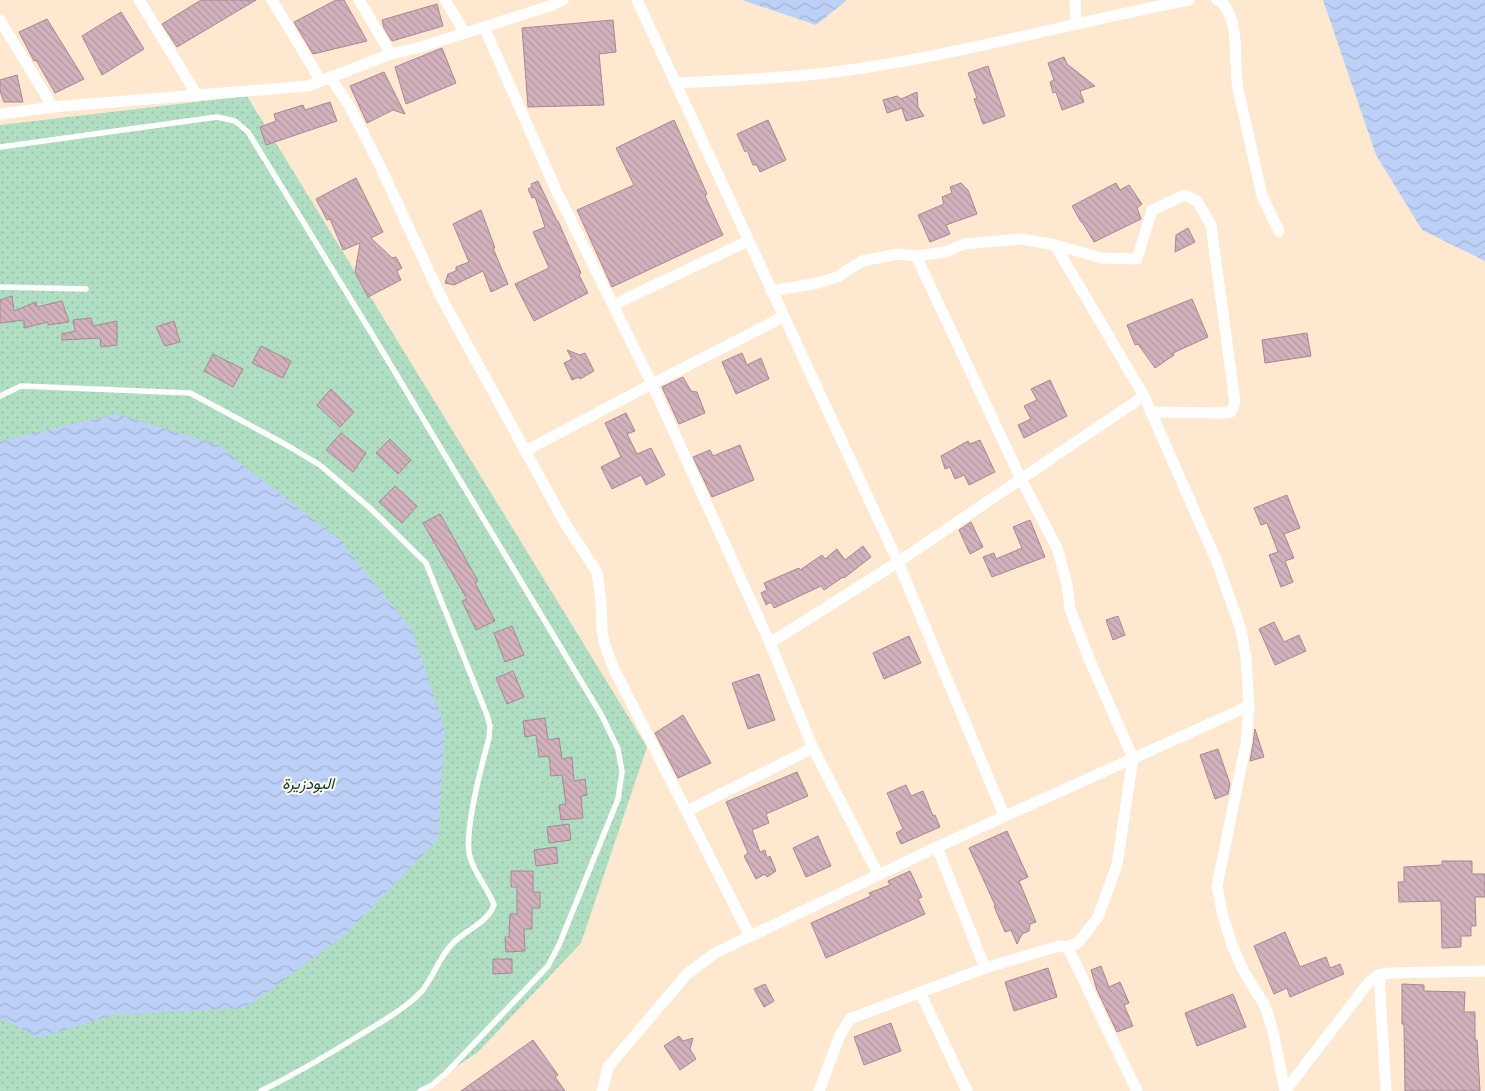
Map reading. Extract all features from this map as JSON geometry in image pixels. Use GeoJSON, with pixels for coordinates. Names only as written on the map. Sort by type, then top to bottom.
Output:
{"type":"FeatureCollection","features":[{"type":"Feature","properties":{"kind":"street"},"geometry":{"type":"LineString","coordinates":[[139,0],[197,95]]}},
{"type":"Feature","properties":{"kind":"street"},"geometry":{"type":"LineString","coordinates":[[272,0],[326,79],[350,107],[381,168],[440,295],[566,525],[597,572],[604,642],[613,667],[750,936]]}},
{"type":"Feature","properties":{"kind":"street"},"geometry":{"type":"LineString","coordinates":[[359,0],[392,54]]}},
{"type":"Feature","properties":{"kind":"street"},"geometry":{"type":"LineString","coordinates":[[445,0],[466,33]]}},
{"type":"Feature","properties":{"kind":"street"},"geometry":{"type":"LineString","coordinates":[[0,114],[53,107],[296,87],[326,79],[392,54],[484,27],[548,3],[563,0]]}},
{"type":"Feature","properties":{"kind":"street"},"geometry":{"type":"LineString","coordinates":[[637,0],[770,291],[898,562],[1004,815]]}},
{"type":"Feature","properties":{"kind":"street"},"geometry":{"type":"LineString","coordinates":[[1075,0],[1076,24]]}},
{"type":"Feature","properties":{"kind":"street"},"geometry":{"type":"LineString","coordinates":[[675,83],[783,77],[861,69],[927,57],[1189,0]]}},
{"type":"Feature","properties":{"kind":"street"},"geometry":{"type":"LineString","coordinates":[[1217,0],[1222,2],[1232,18],[1238,88],[1262,196],[1278,231]]}},
{"type":"Feature","properties":{"kind":"street"},"geometry":{"type":"LineString","coordinates":[[0,20],[53,107]]}},
{"type":"Feature","properties":{"kind":"street"},"geometry":{"type":"LineString","coordinates":[[484,27],[557,192],[652,384],[770,643],[813,748],[878,874]]}},
{"type":"Feature","properties":{"kind":"street"},"geometry":{"type":"LineString","coordinates":[[770,291],[818,283],[837,277],[862,261],[898,254],[916,256],[945,252],[964,244],[1022,238],[1102,258],[1137,259],[1152,210],[1185,195],[1197,201],[1212,225],[1235,402],[1231,412],[1225,413],[1151,412]]}},
{"type":"Feature","properties":{"kind":"street"},"geometry":{"type":"LineString","coordinates":[[613,305],[748,240]]}},
{"type":"Feature","properties":{"kind":"street"},"geometry":{"type":"LineString","coordinates":[[1055,245],[1144,396],[1217,562],[1241,630],[1246,658],[1249,706],[1246,743],[1217,886],[1222,916],[1232,945],[1244,972],[1264,1006],[1273,1031],[1285,1091]]}},
{"type":"Feature","properties":{"kind":"street"},"geometry":{"type":"LineString","coordinates":[[819,1091],[840,1034],[850,1019],[985,968],[1059,946],[1065,947],[1078,943],[1098,917],[1117,865],[1133,758],[1073,618],[1058,550],[1021,479],[916,256]]}},
{"type":"Feature","properties":{"kind":"street"},"geometry":{"type":"LineString","coordinates":[[525,452],[783,317]]}},
{"type":"Feature","properties":{"kind":"street"},"geometry":{"type":"LineString","coordinates":[[770,643],[898,562],[1144,396]]}},
{"type":"Feature","properties":{"kind":"street"},"geometry":{"type":"LineString","coordinates":[[602,1091],[608,1067],[687,974],[715,953],[1004,815],[1249,706]]}},
{"type":"Feature","properties":{"kind":"street"},"geometry":{"type":"LineString","coordinates":[[687,811],[813,748]]}},
{"type":"Feature","properties":{"kind":"street"},"geometry":{"type":"LineString","coordinates":[[937,846],[985,968]]}},
{"type":"Feature","properties":{"kind":"street"},"geometry":{"type":"LineString","coordinates":[[1065,947],[1069,950],[1137,1091]]}},
{"type":"Feature","properties":{"kind":"street"},"geometry":{"type":"LineString","coordinates":[[1285,1091],[1369,982],[1379,975],[1403,972],[1485,971]]}},
{"type":"Feature","properties":{"kind":"street"},"geometry":{"type":"LineString","coordinates":[[1379,975],[1386,1091]]}},
{"type":"Feature","properties":{"kind":"street"},"geometry":{"type":"LineString","coordinates":[[920,992],[967,1091]]}},
{"type":"Feature","properties":{"kind":"lane"},"geometry":{"type":"LineString","coordinates":[[0,147],[217,117],[235,122],[248,132],[602,716],[618,749],[622,772],[618,799],[581,894],[548,966],[446,1073],[432,1085],[420,1091]]}},
{"type":"Feature","properties":{"kind":"lane"},"geometry":{"type":"LineString","coordinates":[[0,286],[86,289]]}},
{"type":"Feature","properties":{"kind":"lane"},"geometry":{"type":"LineString","coordinates":[[0,396],[21,386],[190,393],[320,465],[372,509],[426,563],[487,715],[490,726],[489,738],[472,812],[468,847],[469,855],[478,877],[488,891],[494,905],[491,913],[454,942],[442,957],[426,985],[409,1002],[350,1041],[261,1091]]}},
{"type":"Feature","properties":{"kind":"green space","name":"البودزيرة"},"geometry":{"type":"Polygon","coordinates":[[[247,96],[647,747],[581,943],[478,1052],[420,1091],[0,1091],[0,125],[247,96]]]}},
{"type":"Feature","properties":{"kind":"water"},"geometry":{"type":"Polygon","coordinates":[[[742,0],[847,0],[816,25],[742,0]]]}},
{"type":"Feature","properties":{"kind":"water"},"geometry":{"type":"Polygon","coordinates":[[[1323,0],[1485,0],[1485,261],[1422,230],[1376,155],[1323,0]]]}},
{"type":"Feature","properties":{"kind":"water"},"geometry":{"type":"Polygon","coordinates":[[[116,414],[216,444],[340,540],[412,630],[445,730],[438,839],[345,935],[245,1008],[112,1015],[39,1038],[0,1018],[0,441],[116,414]]]}},
{"type":"Feature","properties":{"kind":"building"},"geometry":{"type":"Polygon","coordinates":[[[201,0],[256,0],[177,47],[162,24],[201,0]]]}},
{"type":"Feature","properties":{"kind":"building"},"geometry":{"type":"Polygon","coordinates":[[[336,0],[344,0],[367,41],[313,54],[294,22],[336,0]]]}},
{"type":"Feature","properties":{"kind":"building"},"geometry":{"type":"Polygon","coordinates":[[[437,4],[443,26],[392,41],[384,28],[382,20],[437,4]]]}},
{"type":"Feature","properties":{"kind":"building"},"geometry":{"type":"Polygon","coordinates":[[[121,12],[144,49],[102,75],[82,36],[121,12]]]}},
{"type":"Feature","properties":{"kind":"building"},"geometry":{"type":"Polygon","coordinates":[[[47,19],[84,79],[55,93],[36,60],[34,61],[19,32],[47,19]]]}},
{"type":"Feature","properties":{"kind":"building"},"geometry":{"type":"Polygon","coordinates":[[[613,20],[616,52],[599,54],[604,105],[528,107],[522,28],[613,20]]]}},
{"type":"Feature","properties":{"kind":"building"},"geometry":{"type":"Polygon","coordinates":[[[442,48],[456,83],[406,104],[395,67],[442,48]]]}},
{"type":"Feature","properties":{"kind":"building"},"geometry":{"type":"Polygon","coordinates":[[[1064,57],[1067,64],[1095,86],[1080,91],[1084,102],[1062,110],[1056,92],[1053,93],[1050,82],[1054,80],[1048,63],[1064,57]]]}},
{"type":"Feature","properties":{"kind":"building"},"geometry":{"type":"Polygon","coordinates":[[[988,66],[1005,116],[983,124],[974,99],[977,98],[968,73],[988,66]]]}},
{"type":"Feature","properties":{"kind":"building"},"geometry":{"type":"Polygon","coordinates":[[[384,72],[405,114],[393,110],[367,123],[350,86],[384,72]]]}},
{"type":"Feature","properties":{"kind":"building"},"geometry":{"type":"Polygon","coordinates":[[[17,75],[23,102],[4,102],[0,91],[0,80],[17,75]]]}},
{"type":"Feature","properties":{"kind":"building"},"geometry":{"type":"Polygon","coordinates":[[[917,92],[918,107],[924,116],[906,121],[902,108],[887,113],[883,100],[897,96],[901,99],[917,92]]]}},
{"type":"Feature","properties":{"kind":"building"},"geometry":{"type":"Polygon","coordinates":[[[330,102],[337,121],[266,145],[260,127],[276,121],[274,114],[303,105],[305,110],[330,102]]]}},
{"type":"Feature","properties":{"kind":"building"},"geometry":{"type":"Polygon","coordinates":[[[674,120],[723,235],[612,287],[577,210],[634,185],[616,148],[674,120]]]}},
{"type":"Feature","properties":{"kind":"building"},"geometry":{"type":"Polygon","coordinates":[[[768,120],[786,160],[760,172],[757,165],[753,165],[747,150],[745,152],[737,134],[768,120]]]}},
{"type":"Feature","properties":{"kind":"building"},"geometry":{"type":"Polygon","coordinates":[[[356,178],[383,232],[371,238],[392,258],[396,257],[402,268],[397,271],[401,280],[368,297],[355,272],[360,243],[343,250],[330,219],[327,220],[316,199],[356,178]]]}},
{"type":"Feature","properties":{"kind":"building"},"geometry":{"type":"Polygon","coordinates":[[[538,181],[558,221],[588,293],[534,321],[515,284],[549,268],[533,232],[545,227],[535,197],[532,198],[528,189],[532,187],[531,184],[538,181]]]}},
{"type":"Feature","properties":{"kind":"building"},"geometry":{"type":"Polygon","coordinates":[[[961,183],[968,190],[977,214],[946,225],[950,234],[930,242],[918,215],[944,204],[942,197],[952,193],[950,187],[961,183]]]}},
{"type":"Feature","properties":{"kind":"building"},"geometry":{"type":"Polygon","coordinates":[[[1116,183],[1120,190],[1129,185],[1142,204],[1137,208],[1141,219],[1094,242],[1072,206],[1116,183]]]}},
{"type":"Feature","properties":{"kind":"building"},"geometry":{"type":"Polygon","coordinates":[[[481,210],[495,248],[493,248],[508,284],[491,292],[483,271],[454,285],[445,283],[448,274],[456,271],[456,267],[469,262],[453,224],[481,210]]]}},
{"type":"Feature","properties":{"kind":"building"},"geometry":{"type":"Polygon","coordinates":[[[1188,228],[1195,242],[1175,252],[1176,235],[1188,228]]]}},
{"type":"Feature","properties":{"kind":"building"},"geometry":{"type":"Polygon","coordinates":[[[12,296],[14,311],[36,302],[37,307],[62,301],[69,322],[48,325],[48,322],[24,328],[24,320],[0,323],[0,300],[12,296]]]}},
{"type":"Feature","properties":{"kind":"building"},"geometry":{"type":"Polygon","coordinates":[[[1192,299],[1208,337],[1173,353],[1174,355],[1155,368],[1138,344],[1135,345],[1127,325],[1192,299]]]}},
{"type":"Feature","properties":{"kind":"building"},"geometry":{"type":"Polygon","coordinates":[[[91,318],[93,326],[117,321],[117,345],[101,347],[100,338],[62,340],[62,334],[75,331],[73,320],[91,318]]]}},
{"type":"Feature","properties":{"kind":"building"},"geometry":{"type":"Polygon","coordinates":[[[174,321],[180,342],[165,346],[156,327],[174,321]]]}},
{"type":"Feature","properties":{"kind":"building"},"geometry":{"type":"Polygon","coordinates":[[[1307,333],[1311,356],[1265,363],[1262,340],[1307,333]]]}},
{"type":"Feature","properties":{"kind":"building"},"geometry":{"type":"Polygon","coordinates":[[[261,346],[291,361],[283,378],[252,363],[261,346]]]}},
{"type":"Feature","properties":{"kind":"building"},"geometry":{"type":"Polygon","coordinates":[[[567,350],[580,355],[585,353],[594,371],[580,379],[579,377],[572,380],[564,363],[572,359],[567,350]]]}},
{"type":"Feature","properties":{"kind":"building"},"geometry":{"type":"Polygon","coordinates":[[[742,353],[747,365],[761,358],[769,379],[736,394],[722,362],[742,353]]]}},
{"type":"Feature","properties":{"kind":"building"},"geometry":{"type":"Polygon","coordinates":[[[213,354],[243,369],[233,387],[204,371],[213,354]]]}},
{"type":"Feature","properties":{"kind":"building"},"geometry":{"type":"Polygon","coordinates":[[[683,377],[691,391],[697,392],[705,413],[679,424],[662,387],[683,377]]]}},
{"type":"Feature","properties":{"kind":"building"},"geometry":{"type":"Polygon","coordinates":[[[1050,380],[1067,416],[1024,438],[1018,425],[1031,419],[1024,406],[1037,400],[1031,389],[1050,380]]]}},
{"type":"Feature","properties":{"kind":"building"},"geometry":{"type":"Polygon","coordinates":[[[331,389],[354,412],[340,427],[317,405],[331,389]]]}},
{"type":"Feature","properties":{"kind":"building"},"geometry":{"type":"Polygon","coordinates":[[[626,413],[635,431],[627,434],[637,454],[651,448],[665,475],[646,485],[641,475],[612,489],[601,467],[621,457],[605,423],[626,413]]]}},
{"type":"Feature","properties":{"kind":"building"},"geometry":{"type":"Polygon","coordinates":[[[341,433],[366,453],[353,472],[326,450],[341,433]]]}},
{"type":"Feature","properties":{"kind":"building"},"geometry":{"type":"Polygon","coordinates":[[[390,439],[411,460],[398,474],[376,453],[390,439]]]}},
{"type":"Feature","properties":{"kind":"building"},"geometry":{"type":"Polygon","coordinates":[[[980,440],[995,472],[969,485],[964,475],[955,479],[950,467],[945,469],[941,456],[968,441],[970,444],[980,440]]]}},
{"type":"Feature","properties":{"kind":"building"},"geometry":{"type":"Polygon","coordinates":[[[740,445],[754,480],[712,497],[693,457],[710,450],[713,456],[740,445]]]}},
{"type":"Feature","properties":{"kind":"building"},"geometry":{"type":"Polygon","coordinates":[[[395,486],[417,506],[402,523],[379,502],[395,486]]]}},
{"type":"Feature","properties":{"kind":"building"},"geometry":{"type":"Polygon","coordinates":[[[1287,495],[1300,528],[1284,534],[1294,558],[1285,561],[1293,582],[1281,587],[1269,555],[1278,552],[1267,523],[1261,525],[1254,508],[1287,495]]]}},
{"type":"Feature","properties":{"kind":"building"},"geometry":{"type":"Polygon","coordinates":[[[440,514],[478,581],[475,583],[495,621],[476,630],[462,601],[467,599],[423,523],[440,514]]]}},
{"type":"Feature","properties":{"kind":"building"},"geometry":{"type":"Polygon","coordinates":[[[1030,520],[1045,557],[992,577],[983,557],[994,553],[996,559],[1022,548],[1013,527],[1030,520]]]}},
{"type":"Feature","properties":{"kind":"building"},"geometry":{"type":"Polygon","coordinates":[[[971,522],[983,547],[970,554],[959,530],[971,522]]]}},
{"type":"Feature","properties":{"kind":"building"},"geometry":{"type":"Polygon","coordinates":[[[863,546],[871,557],[844,578],[824,590],[821,586],[774,608],[771,602],[766,605],[761,593],[767,590],[764,583],[799,568],[800,570],[822,555],[825,559],[837,549],[845,560],[863,546]]]}},
{"type":"Feature","properties":{"kind":"building"},"geometry":{"type":"Polygon","coordinates":[[[1118,616],[1125,635],[1113,640],[1106,620],[1118,616]]]}},
{"type":"Feature","properties":{"kind":"building"},"geometry":{"type":"Polygon","coordinates":[[[1274,622],[1284,642],[1299,635],[1306,651],[1275,665],[1259,629],[1274,622]]]}},
{"type":"Feature","properties":{"kind":"building"},"geometry":{"type":"Polygon","coordinates":[[[512,626],[524,655],[505,662],[494,633],[512,626]]]}},
{"type":"Feature","properties":{"kind":"building"},"geometry":{"type":"Polygon","coordinates":[[[909,636],[921,663],[884,679],[873,653],[909,636]]]}},
{"type":"Feature","properties":{"kind":"building"},"geometry":{"type":"Polygon","coordinates":[[[513,671],[524,697],[507,704],[496,678],[513,671]]]}},
{"type":"Feature","properties":{"kind":"building"},"geometry":{"type":"Polygon","coordinates":[[[759,674],[775,720],[748,729],[732,683],[759,674]]]}},
{"type":"Feature","properties":{"kind":"building"},"geometry":{"type":"Polygon","coordinates":[[[683,715],[711,763],[678,778],[655,733],[683,715]]]}},
{"type":"Feature","properties":{"kind":"building"},"geometry":{"type":"Polygon","coordinates":[[[545,718],[548,740],[559,738],[562,759],[572,757],[574,781],[585,779],[587,795],[581,796],[583,818],[561,820],[559,805],[566,804],[562,775],[551,776],[549,756],[539,757],[536,735],[525,737],[523,721],[545,718]]]}},
{"type":"Feature","properties":{"kind":"building"},"geometry":{"type":"Polygon","coordinates":[[[1255,729],[1264,757],[1250,761],[1253,744],[1255,729]]]}},
{"type":"Feature","properties":{"kind":"building"},"geometry":{"type":"Polygon","coordinates":[[[1218,749],[1230,784],[1228,794],[1215,799],[1200,755],[1218,749]]]}},
{"type":"Feature","properties":{"kind":"building"},"geometry":{"type":"Polygon","coordinates":[[[797,772],[808,796],[766,814],[769,823],[752,830],[760,852],[765,850],[767,858],[770,856],[776,871],[767,877],[765,874],[756,879],[744,856],[748,853],[726,802],[797,772]]]}},
{"type":"Feature","properties":{"kind":"building"},"geometry":{"type":"Polygon","coordinates":[[[906,785],[911,796],[923,791],[933,816],[935,815],[940,827],[901,844],[896,833],[903,829],[887,793],[906,785]]]}},
{"type":"Feature","properties":{"kind":"building"},"geometry":{"type":"Polygon","coordinates":[[[569,824],[571,840],[549,843],[547,827],[569,824]]]}},
{"type":"Feature","properties":{"kind":"building"},"geometry":{"type":"Polygon","coordinates":[[[1007,831],[1028,877],[1019,881],[1036,922],[1030,924],[1029,931],[1022,934],[1017,944],[1011,930],[1005,932],[969,848],[1007,831]]]}},
{"type":"Feature","properties":{"kind":"building"},"geometry":{"type":"Polygon","coordinates":[[[818,836],[831,866],[806,877],[793,848],[818,836]]]}},
{"type":"Feature","properties":{"kind":"building"},"geometry":{"type":"Polygon","coordinates":[[[556,847],[558,863],[536,866],[534,850],[556,847]]]}},
{"type":"Feature","properties":{"kind":"building"},"geometry":{"type":"Polygon","coordinates":[[[1442,861],[1472,861],[1472,874],[1485,874],[1485,897],[1475,897],[1476,926],[1471,926],[1471,936],[1461,936],[1461,947],[1442,948],[1441,901],[1399,902],[1398,882],[1404,882],[1404,867],[1442,865],[1442,861]]]}},
{"type":"Feature","properties":{"kind":"building"},"geometry":{"type":"Polygon","coordinates":[[[511,871],[533,871],[533,892],[540,892],[540,908],[532,908],[532,929],[524,929],[525,951],[506,952],[505,937],[509,937],[510,914],[517,914],[517,887],[511,887],[511,871]]]}},
{"type":"Feature","properties":{"kind":"building"},"geometry":{"type":"Polygon","coordinates":[[[910,871],[922,897],[918,899],[925,914],[826,958],[811,923],[871,896],[869,893],[890,885],[888,881],[910,871]]]}},
{"type":"Feature","properties":{"kind":"building"},"geometry":{"type":"Polygon","coordinates":[[[1285,932],[1300,967],[1326,957],[1330,968],[1340,964],[1344,974],[1290,997],[1287,988],[1274,994],[1254,946],[1285,932]]]}},
{"type":"Feature","properties":{"kind":"building"},"geometry":{"type":"Polygon","coordinates":[[[493,959],[512,959],[512,973],[493,974],[493,959]]]}},
{"type":"Feature","properties":{"kind":"building"},"geometry":{"type":"Polygon","coordinates":[[[1101,966],[1109,987],[1120,982],[1129,1003],[1124,1005],[1133,1026],[1117,1032],[1097,990],[1091,970],[1101,966]]]}},
{"type":"Feature","properties":{"kind":"building"},"geometry":{"type":"Polygon","coordinates":[[[1048,968],[1057,997],[1014,1011],[1005,982],[1048,968]]]}},
{"type":"Feature","properties":{"kind":"building"},"geometry":{"type":"Polygon","coordinates":[[[765,984],[774,1001],[764,1007],[754,989],[765,984]]]}},
{"type":"Feature","properties":{"kind":"building"},"geometry":{"type":"Polygon","coordinates":[[[1402,984],[1424,985],[1424,991],[1465,992],[1464,1012],[1475,1012],[1475,1040],[1477,1040],[1480,1091],[1405,1091],[1402,984]]]}},
{"type":"Feature","properties":{"kind":"building"},"geometry":{"type":"Polygon","coordinates":[[[1233,994],[1246,1027],[1197,1046],[1185,1013],[1233,994]]]}},
{"type":"Feature","properties":{"kind":"building"},"geometry":{"type":"Polygon","coordinates":[[[891,1023],[901,1051],[864,1065],[854,1037],[891,1023]]]}},
{"type":"Feature","properties":{"kind":"building"},"geometry":{"type":"Polygon","coordinates":[[[679,1036],[683,1041],[693,1038],[690,1049],[696,1059],[680,1070],[664,1046],[679,1036]]]}},
{"type":"Feature","properties":{"kind":"building"},"geometry":{"type":"Polygon","coordinates":[[[533,1040],[558,1075],[555,1077],[565,1091],[461,1091],[533,1040]]]}}]}
